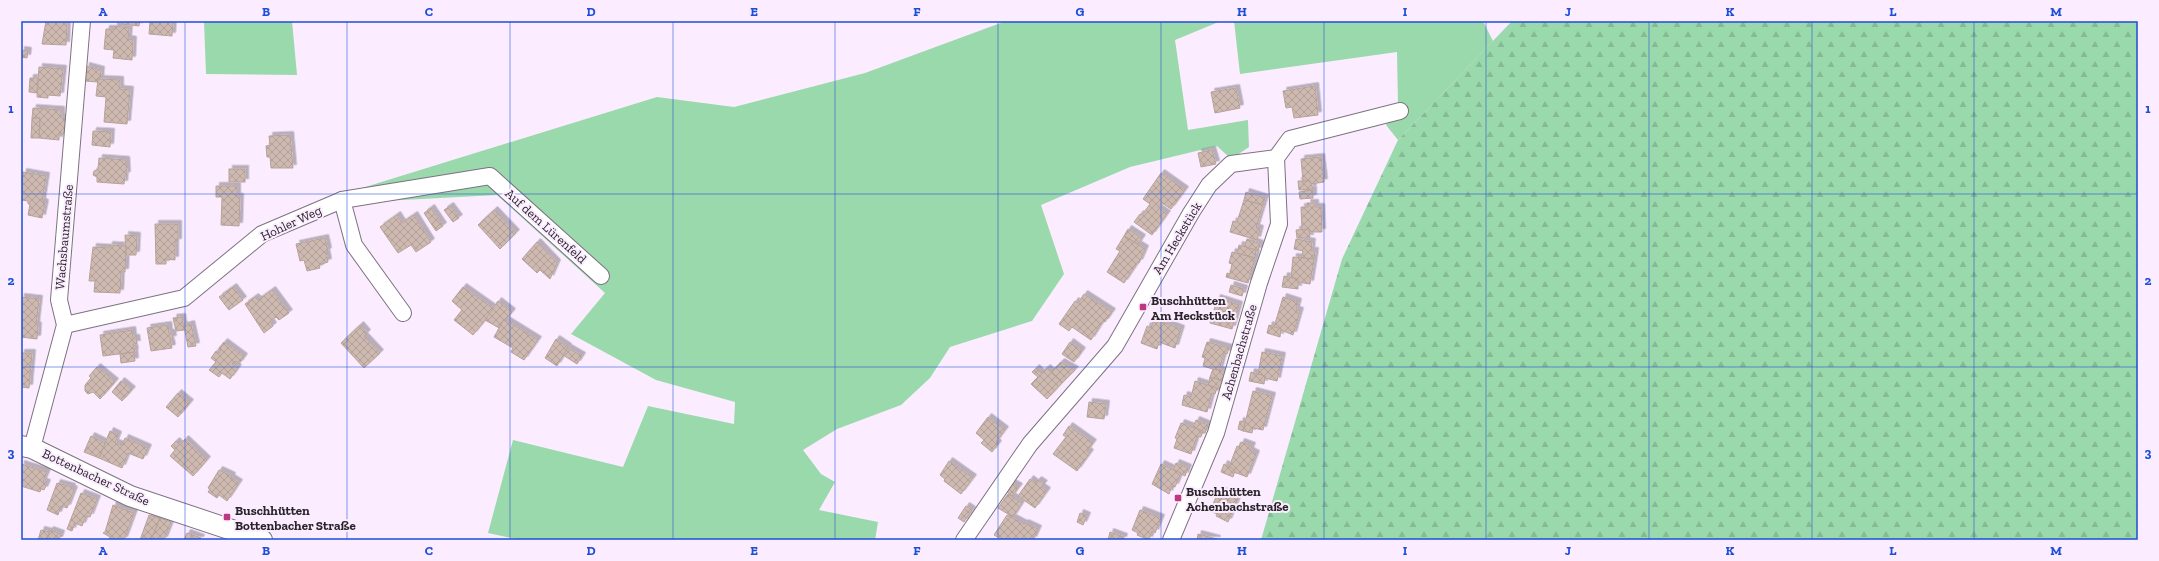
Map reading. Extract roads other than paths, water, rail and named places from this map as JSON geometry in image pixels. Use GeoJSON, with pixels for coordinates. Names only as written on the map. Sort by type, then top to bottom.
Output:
{"type":"FeatureCollection","features":[{"type":"Feature","properties":{"kind":"street","name":"Wachsbaumstraße"},"geometry":{"type":"LineString","coordinates":[[26,447],[65,325],[59,300],[82,21]]}},
{"type":"Feature","properties":{"kind":"street"},"geometry":{"type":"LineString","coordinates":[[1276,158],[1290,139],[1400,110]]}},
{"type":"Feature","properties":{"kind":"street","name":"Am Heckstück"},"geometry":{"type":"LineString","coordinates":[[964,540],[1030,444],[1115,346],[1191,213],[1209,186],[1231,164],[1276,158]]}},
{"type":"Feature","properties":{"kind":"street","name":"Achenbachstraße"},"geometry":{"type":"LineString","coordinates":[[1171,540],[1216,433],[1259,283],[1279,224],[1276,158]]}},
{"type":"Feature","properties":{"kind":"street","name":"Hohler Weg"},"geometry":{"type":"LineString","coordinates":[[65,325],[184,298],[262,234],[342,200],[490,176]]}},
{"type":"Feature","properties":{"kind":"street","name":"Auf dem Lürenfeld"},"geometry":{"type":"LineString","coordinates":[[490,176],[601,276]]}},
{"type":"Feature","properties":{"kind":"street"},"geometry":{"type":"LineString","coordinates":[[342,200],[354,245],[403,313]]}},
{"type":"Feature","properties":{"kind":"street","name":"Bottenbacher Straße"},"geometry":{"type":"LineString","coordinates":[[26,447],[130,496],[262,540]]}},
{"type":"Feature","properties":{"kind":"place","name":"Buschhütten Am Heckstück"},"geometry":{"type":"Point","coordinates":[1143,307]}},
{"type":"Feature","properties":{"kind":"place","name":"Buschhütten Achenbachstraße"},"geometry":{"type":"Point","coordinates":[1178,498]}},
{"type":"Feature","properties":{"kind":"place","name":"Buschhütten Bottenbacher Straße"},"geometry":{"type":"Point","coordinates":[227,517]}}]}
